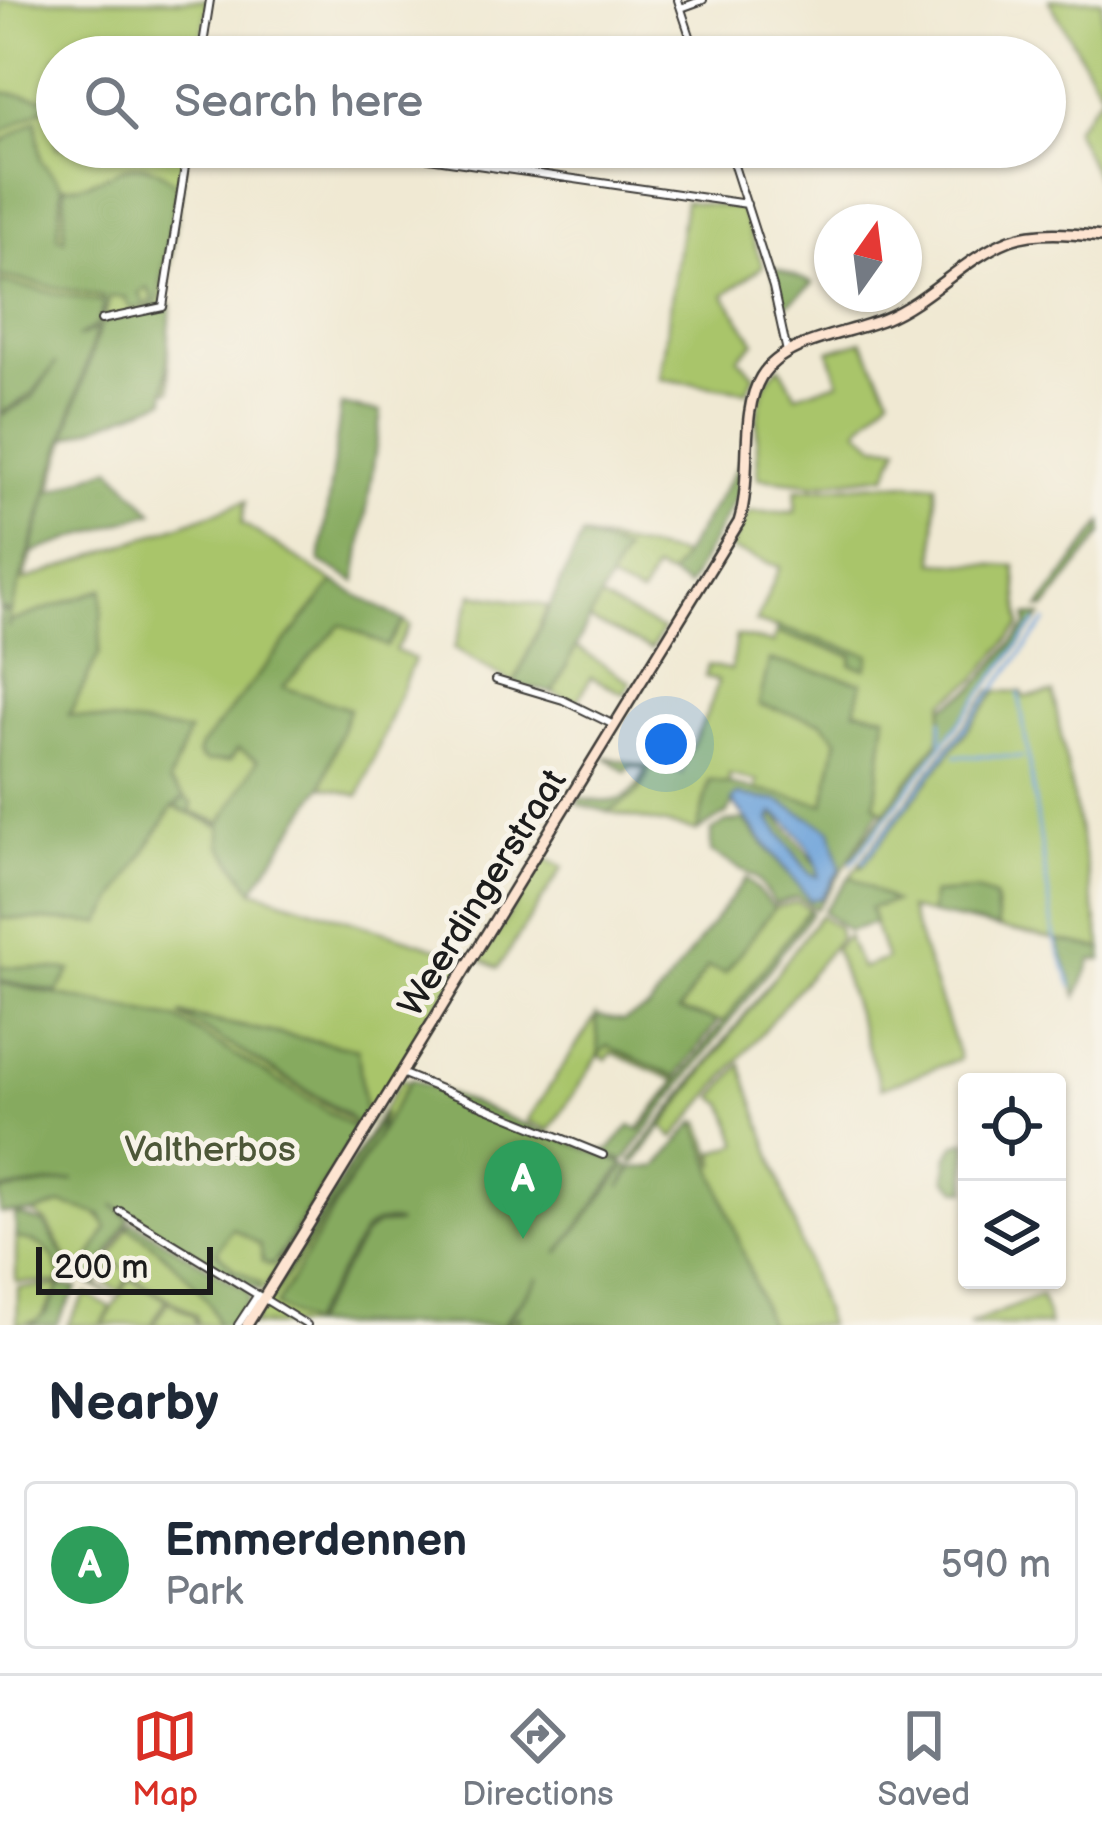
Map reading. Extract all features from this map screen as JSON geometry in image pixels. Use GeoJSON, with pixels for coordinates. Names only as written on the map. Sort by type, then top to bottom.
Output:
{"type":"FeatureCollection","features":[{"type":"Feature","properties":{"kind":"main road"},"geometry":{"type":"LineString","coordinates":[[787,352],[892,316],[1011,240],[1038,235],[1102,238]]}},
{"type":"Feature","properties":{"kind":"main road","name":"Weerdingerstraat"},"geometry":{"type":"LineString","coordinates":[[243,1325],[739,522],[749,483],[755,391],[765,370],[787,352]]}},
{"type":"Feature","properties":{"kind":"street"},"geometry":{"type":"LineString","coordinates":[[205,36],[210,0]]}},
{"type":"Feature","properties":{"kind":"street"},"geometry":{"type":"LineString","coordinates":[[691,36],[680,4],[703,0]]}},
{"type":"Feature","properties":{"kind":"street"},"geometry":{"type":"LineString","coordinates":[[101,320],[163,307],[185,168]]}},
{"type":"Feature","properties":{"kind":"street"},"geometry":{"type":"LineString","coordinates":[[498,168],[747,204]]}},
{"type":"Feature","properties":{"kind":"street"},"geometry":{"type":"LineString","coordinates":[[735,168],[787,352]]}},
{"type":"Feature","properties":{"kind":"street"},"geometry":{"type":"LineString","coordinates":[[496,680],[563,700],[614,725]]}},
{"type":"Feature","properties":{"kind":"street"},"geometry":{"type":"LineString","coordinates":[[401,1073],[603,1154]]}},
{"type":"Feature","properties":{"kind":"street"},"geometry":{"type":"LineString","coordinates":[[120,1211],[307,1325]]}},
{"type":"Feature","properties":{"kind":"green space"},"geometry":{"type":"Polygon","coordinates":[[[0,0],[208,0],[203,36],[36,36],[36,168],[184,168],[164,313],[171,390],[72,422],[24,581],[246,501],[242,523],[334,582],[201,746],[200,759],[227,761],[238,748],[258,760],[222,823],[189,811],[192,804],[181,796],[176,808],[221,826],[221,845],[253,890],[462,956],[466,963],[367,1124],[356,1126],[270,1264],[281,1258],[359,1132],[262,1293],[81,1182],[0,1194],[0,689],[64,717],[153,727],[69,716],[99,654],[102,589],[12,622],[0,659],[0,0]],[[181,1014],[357,1124],[363,1113],[357,1049],[181,1014]]]}},
{"type":"Feature","properties":{"kind":"green space"},"geometry":{"type":"Polygon","coordinates":[[[1049,0],[1102,0],[1102,94],[1049,0]]]}},
{"type":"Feature","properties":{"kind":"green space"},"geometry":{"type":"Polygon","coordinates":[[[0,92],[36,97],[36,113],[0,133],[0,92]]]}},
{"type":"Feature","properties":{"kind":"green space"},"geometry":{"type":"Polygon","coordinates":[[[1102,94],[1102,175],[1097,178],[1074,129],[1102,94]]]}},
{"type":"Feature","properties":{"kind":"green space"},"geometry":{"type":"Polygon","coordinates":[[[36,120],[36,168],[47,168],[62,186],[58,238],[64,240],[65,186],[96,181],[127,168],[148,168],[177,186],[158,303],[147,306],[153,298],[148,288],[139,293],[146,306],[130,309],[125,297],[110,297],[104,318],[103,297],[0,276],[0,143],[36,120]]]}},
{"type":"Feature","properties":{"kind":"green space"},"geometry":{"type":"Polygon","coordinates":[[[685,201],[741,209],[763,266],[724,295],[755,342],[738,358],[755,375],[747,391],[660,379],[685,201]]]}},
{"type":"Feature","properties":{"kind":"green space"},"geometry":{"type":"Polygon","coordinates":[[[772,267],[813,283],[813,284],[783,308],[772,267]]]}},
{"type":"Feature","properties":{"kind":"green space"},"geometry":{"type":"Polygon","coordinates":[[[0,282],[104,303],[98,324],[77,338],[97,329],[11,612],[0,608],[0,416],[32,398],[56,363],[33,393],[0,414],[0,282]]]}},
{"type":"Feature","properties":{"kind":"green space"},"geometry":{"type":"Polygon","coordinates":[[[171,304],[165,400],[65,439],[101,323],[171,304]]]}},
{"type":"Feature","properties":{"kind":"green space"},"geometry":{"type":"Polygon","coordinates":[[[862,341],[890,395],[858,429],[876,445],[899,446],[887,475],[813,484],[758,478],[757,418],[770,377],[780,366],[796,395],[839,382],[829,351],[862,341]]]}},
{"type":"Feature","properties":{"kind":"green space"},"geometry":{"type":"Polygon","coordinates":[[[341,405],[381,412],[356,582],[320,562],[341,405]]]}},
{"type":"Feature","properties":{"kind":"green space"},"geometry":{"type":"Polygon","coordinates":[[[744,457],[738,494],[688,587],[670,576],[744,457]]]}},
{"type":"Feature","properties":{"kind":"green space"},"geometry":{"type":"Polygon","coordinates":[[[111,467],[153,512],[31,553],[49,492],[111,467]]]}},
{"type":"Feature","properties":{"kind":"green space"},"geometry":{"type":"Polygon","coordinates":[[[936,484],[935,562],[1015,566],[1021,625],[975,680],[944,702],[939,740],[884,812],[875,805],[886,716],[854,710],[770,660],[760,705],[822,722],[837,739],[824,805],[755,790],[758,781],[729,775],[729,785],[709,781],[697,831],[609,812],[642,787],[651,767],[682,773],[718,681],[705,677],[708,665],[731,670],[736,636],[773,643],[776,633],[853,656],[851,665],[866,668],[869,655],[756,622],[780,567],[730,549],[749,512],[795,512],[796,490],[936,484]]]}},
{"type":"Feature","properties":{"kind":"green space"},"geometry":{"type":"Polygon","coordinates":[[[1102,523],[1102,534],[1046,608],[1039,608],[1102,523]]]}},
{"type":"Feature","properties":{"kind":"green space"},"geometry":{"type":"Polygon","coordinates":[[[582,536],[683,555],[670,576],[654,570],[641,596],[609,581],[624,551],[582,536]]]}},
{"type":"Feature","properties":{"kind":"green space"},"geometry":{"type":"Polygon","coordinates":[[[582,536],[624,551],[553,693],[514,684],[582,536]]]}},
{"type":"Feature","properties":{"kind":"green space"},"geometry":{"type":"Polygon","coordinates":[[[334,582],[404,621],[387,646],[341,624],[283,687],[349,709],[322,786],[253,890],[221,845],[221,827],[175,807],[183,798],[172,808],[101,923],[0,918],[0,610],[10,614],[8,628],[10,622],[103,589],[99,654],[69,715],[189,732],[169,782],[192,804],[190,811],[221,823],[258,760],[238,749],[230,760],[206,762],[198,754],[201,746],[334,582]]]}},
{"type":"Feature","properties":{"kind":"green space"},"geometry":{"type":"Polygon","coordinates":[[[473,594],[548,606],[514,684],[454,648],[473,594]]]}},
{"type":"Feature","properties":{"kind":"green space"},"geometry":{"type":"Polygon","coordinates":[[[600,599],[663,630],[651,649],[589,620],[600,599]]]}},
{"type":"Feature","properties":{"kind":"green space"},"geometry":{"type":"Polygon","coordinates":[[[1027,615],[1041,616],[852,862],[853,854],[939,741],[943,708],[974,688],[1027,626],[1027,615]]]}},
{"type":"Feature","properties":{"kind":"green space"},"geometry":{"type":"Polygon","coordinates":[[[404,621],[410,626],[395,650],[414,659],[359,796],[322,786],[349,709],[282,688],[341,624],[387,646],[404,621]]]}},
{"type":"Feature","properties":{"kind":"green space"},"geometry":{"type":"Polygon","coordinates":[[[777,627],[870,655],[866,669],[851,665],[853,655],[776,633],[777,627]]]}},
{"type":"Feature","properties":{"kind":"green space"},"geometry":{"type":"Polygon","coordinates":[[[576,647],[631,682],[624,694],[591,677],[577,702],[553,693],[576,647]]]}},
{"type":"Feature","properties":{"kind":"green space"},"geometry":{"type":"Polygon","coordinates":[[[769,660],[862,682],[855,710],[886,715],[875,804],[881,809],[816,909],[797,897],[775,904],[756,878],[711,852],[711,831],[726,822],[744,820],[810,900],[821,898],[838,874],[783,803],[737,795],[728,813],[697,831],[710,780],[824,804],[837,739],[822,722],[759,705],[769,660]]]}},
{"type":"Feature","properties":{"kind":"green space"},"geometry":{"type":"Polygon","coordinates":[[[991,690],[997,691],[862,867],[859,864],[991,690]]]}},
{"type":"Feature","properties":{"kind":"green space"},"geometry":{"type":"Polygon","coordinates":[[[997,691],[1022,692],[1024,697],[1053,693],[1102,949],[998,928],[996,901],[976,891],[933,894],[931,914],[909,909],[960,1059],[881,1088],[835,949],[847,936],[861,968],[886,959],[869,908],[892,902],[850,876],[997,691]]]}},
{"type":"Feature","properties":{"kind":"green space"},"geometry":{"type":"Polygon","coordinates":[[[605,757],[651,767],[637,794],[609,812],[577,804],[580,798],[612,801],[628,795],[645,769],[631,766],[626,772],[605,757]]]}},
{"type":"Feature","properties":{"kind":"green space"},"geometry":{"type":"Polygon","coordinates":[[[775,814],[820,869],[818,877],[809,873],[770,820],[775,814]]]}},
{"type":"Feature","properties":{"kind":"green space"},"geometry":{"type":"Polygon","coordinates":[[[545,858],[563,867],[498,968],[481,960],[545,858]]]}},
{"type":"Feature","properties":{"kind":"green space"},"geometry":{"type":"Polygon","coordinates":[[[850,876],[894,902],[870,908],[875,923],[848,931],[823,911],[850,876]]]}},
{"type":"Feature","properties":{"kind":"green space"},"geometry":{"type":"Polygon","coordinates":[[[746,878],[774,908],[725,973],[707,967],[679,1011],[718,1021],[676,1077],[607,1046],[599,1055],[596,1016],[623,1021],[649,1008],[746,878]]]}},
{"type":"Feature","properties":{"kind":"green space"},"geometry":{"type":"Polygon","coordinates":[[[976,891],[994,897],[998,928],[931,914],[932,894],[976,891]]]}},
{"type":"Feature","properties":{"kind":"green space"},"geometry":{"type":"Polygon","coordinates":[[[797,902],[809,909],[731,1016],[723,1022],[679,1012],[707,967],[725,973],[774,908],[797,902]]]}},
{"type":"Feature","properties":{"kind":"green space"},"geometry":{"type":"Polygon","coordinates":[[[809,909],[812,913],[624,1161],[600,1151],[609,1150],[630,1126],[641,1130],[809,909]]]}},
{"type":"Feature","properties":{"kind":"green space"},"geometry":{"type":"Polygon","coordinates":[[[820,915],[838,928],[840,938],[674,1138],[663,1127],[820,915]]]}},
{"type":"Feature","properties":{"kind":"green space"},"geometry":{"type":"Polygon","coordinates":[[[1057,940],[1102,949],[1102,960],[1092,960],[1077,997],[1057,940]]]}},
{"type":"Feature","properties":{"kind":"green space"},"geometry":{"type":"Polygon","coordinates":[[[0,966],[71,970],[57,992],[0,980],[0,966]]]}},
{"type":"Feature","properties":{"kind":"green space"},"geometry":{"type":"Polygon","coordinates":[[[774,977],[635,1163],[631,1161],[774,977]]]}},
{"type":"Feature","properties":{"kind":"green space","name":"Valtherbos"},"geometry":{"type":"Polygon","coordinates":[[[0,983],[177,1019],[358,1130],[273,1265],[263,1262],[260,1245],[232,1228],[217,1252],[233,1268],[231,1273],[237,1270],[261,1284],[257,1290],[113,1205],[129,1219],[95,1278],[100,1281],[92,1283],[116,1297],[78,1278],[107,1229],[101,1215],[62,1204],[33,1213],[0,1213],[0,1192],[74,1180],[0,1190],[0,983]]]}},
{"type":"Feature","properties":{"kind":"green space"},"geometry":{"type":"Polygon","coordinates":[[[180,1015],[358,1049],[365,1113],[357,1126],[345,1113],[180,1015]]]}},
{"type":"Feature","properties":{"kind":"green space"},"geometry":{"type":"Polygon","coordinates":[[[596,1016],[599,1053],[606,1046],[680,1079],[637,1131],[676,1081],[612,1053],[606,1060],[599,1055],[550,1130],[527,1121],[596,1016]]]}},
{"type":"Feature","properties":{"kind":"green space"},"geometry":{"type":"Polygon","coordinates":[[[741,1064],[828,1325],[252,1325],[402,1079],[653,1179],[701,1121],[716,1166],[715,1152],[739,1144],[725,1105],[714,1097],[741,1064]]]}},
{"type":"Feature","properties":{"kind":"green space"},"geometry":{"type":"Polygon","coordinates":[[[411,1079],[624,1164],[558,1254],[626,1166],[632,1167],[620,1187],[634,1168],[657,1167],[696,1121],[769,1325],[515,1325],[521,1315],[505,1325],[539,1277],[502,1325],[310,1325],[365,1234],[378,1224],[399,1223],[390,1221],[377,1223],[365,1230],[308,1324],[276,1306],[411,1079]]]}},
{"type":"Feature","properties":{"kind":"green space"},"geometry":{"type":"Polygon","coordinates":[[[384,1113],[376,1138],[270,1302],[275,1288],[384,1113]]]}},
{"type":"Feature","properties":{"kind":"green space"},"geometry":{"type":"Polygon","coordinates":[[[956,1144],[958,1190],[946,1179],[947,1157],[956,1144]]]}},
{"type":"Feature","properties":{"kind":"green space"},"geometry":{"type":"Polygon","coordinates":[[[61,1204],[89,1209],[107,1229],[78,1278],[47,1222],[33,1213],[61,1204]]]}},
{"type":"Feature","properties":{"kind":"green space"},"geometry":{"type":"Polygon","coordinates":[[[15,1214],[44,1223],[77,1280],[60,1283],[48,1251],[16,1238],[15,1214]]]}},
{"type":"Feature","properties":{"kind":"green space"},"geometry":{"type":"Polygon","coordinates":[[[132,1222],[246,1290],[250,1298],[234,1325],[217,1325],[195,1285],[128,1227],[132,1222]]]}},
{"type":"Feature","properties":{"kind":"green space"},"geometry":{"type":"Polygon","coordinates":[[[128,1227],[195,1285],[217,1325],[199,1325],[196,1315],[130,1275],[119,1292],[107,1284],[108,1262],[123,1268],[110,1259],[128,1227]]]}},
{"type":"Feature","properties":{"kind":"green space"},"geometry":{"type":"Polygon","coordinates":[[[16,1238],[48,1251],[60,1283],[16,1282],[16,1238]]]}},
{"type":"Feature","properties":{"kind":"green space"},"geometry":{"type":"Polygon","coordinates":[[[130,1279],[166,1300],[151,1325],[103,1325],[130,1279]]]}},
{"type":"Feature","properties":{"kind":"green space"},"geometry":{"type":"Polygon","coordinates":[[[60,1286],[39,1320],[17,1325],[18,1288],[60,1286]]]}},
{"type":"Feature","properties":{"kind":"green space"},"geometry":{"type":"Polygon","coordinates":[[[60,1286],[77,1288],[56,1325],[30,1325],[47,1312],[60,1286]]]}},
{"type":"Feature","properties":{"kind":"green space"},"geometry":{"type":"Polygon","coordinates":[[[86,1294],[111,1308],[101,1325],[67,1325],[86,1294]]]}},
{"type":"Feature","properties":{"kind":"green space"},"geometry":{"type":"Polygon","coordinates":[[[1040,1296],[1050,1325],[968,1325],[1040,1296]]]}},
{"type":"Feature","properties":{"kind":"green space"},"geometry":{"type":"Polygon","coordinates":[[[168,1301],[194,1317],[196,1325],[153,1325],[168,1301]]]}},
{"type":"Feature","properties":{"kind":"water"},"geometry":{"type":"Polygon","coordinates":[[[737,795],[779,801],[831,830],[840,869],[821,898],[810,900],[732,801],[737,795]],[[773,813],[770,820],[809,873],[818,877],[810,851],[773,813]]]}},
{"type":"Feature","properties":{"kind":"waterway"},"geometry":{"type":"LineString","coordinates":[[863,862],[1046,621]]}},
{"type":"Feature","properties":{"kind":"waterway"},"geometry":{"type":"LineString","coordinates":[[852,863],[1036,622]]}},
{"type":"Feature","properties":{"kind":"waterway"},"geometry":{"type":"LineString","coordinates":[[1019,693],[1055,940],[1072,987]]}},
{"type":"Feature","properties":{"kind":"waterway"},"geometry":{"type":"LineString","coordinates":[[941,741],[942,719]]}},
{"type":"Feature","properties":{"kind":"waterway"},"geometry":{"type":"LineString","coordinates":[[955,756],[1022,757]]}},
{"type":"Feature","properties":{"kind":"place","name":"Emmerdennen"},"geometry":{"type":"Point","coordinates":[523,1239]}}]}
